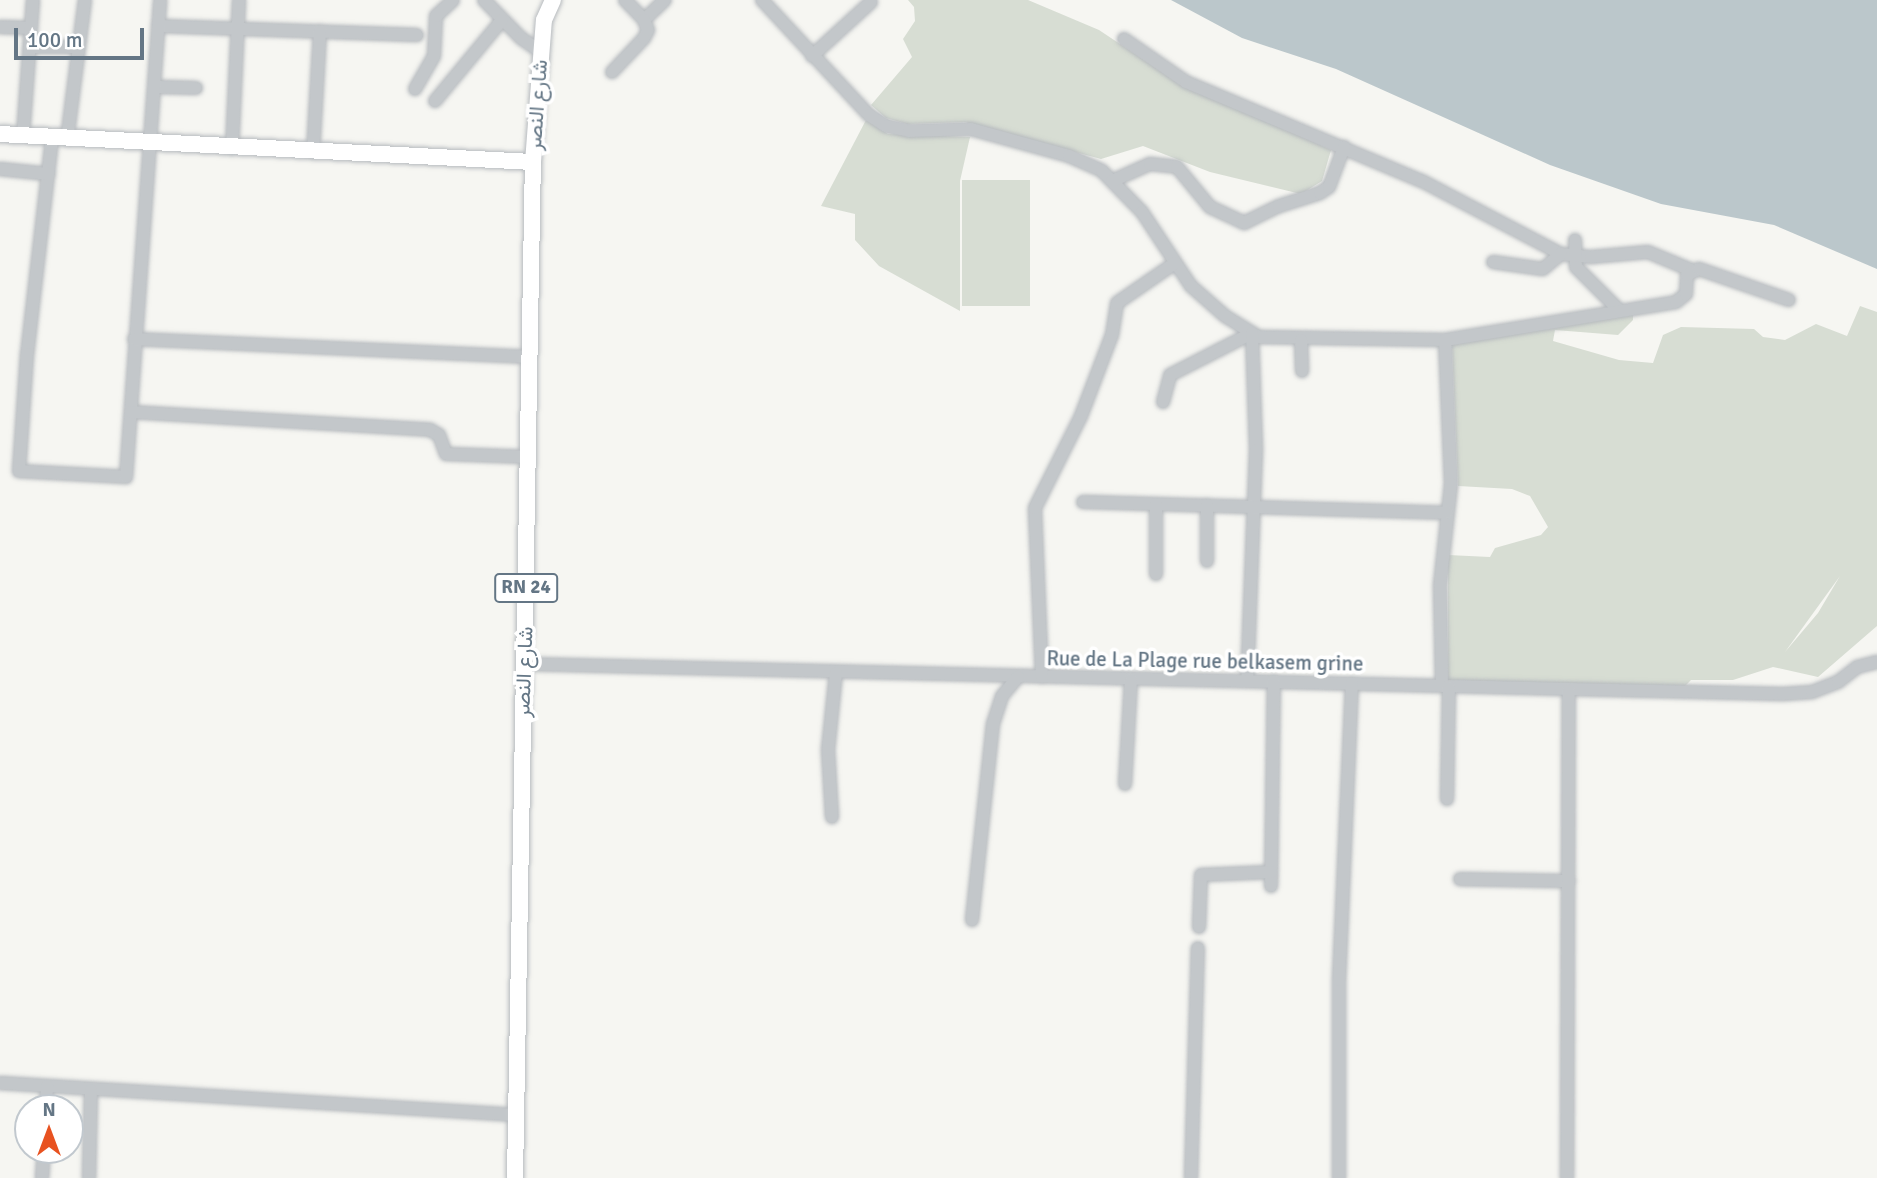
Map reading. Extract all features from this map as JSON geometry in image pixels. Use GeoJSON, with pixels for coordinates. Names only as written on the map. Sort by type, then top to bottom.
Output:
{"type":"FeatureCollection","features":[{"type":"Feature","properties":{"kind":"main road","name":"شارع النصر"},"geometry":{"type":"LineString","coordinates":[[515,1178],[533,162],[544,20],[553,0]]}},
{"type":"Feature","properties":{"kind":"main road"},"geometry":{"type":"LineString","coordinates":[[0,134],[153,145],[533,162]]}},
{"type":"Feature","properties":{"kind":"street"},"geometry":{"type":"LineString","coordinates":[[23,136],[33,0]]}},
{"type":"Feature","properties":{"kind":"street"},"geometry":{"type":"LineString","coordinates":[[85,0],[60,139],[49,174],[27,354],[19,471],[126,477],[134,339],[153,145],[160,0]]}},
{"type":"Feature","properties":{"kind":"street"},"geometry":{"type":"LineString","coordinates":[[232,149],[239,0]]}},
{"type":"Feature","properties":{"kind":"street"},"geometry":{"type":"LineString","coordinates":[[415,89],[434,56],[436,16],[453,0]]}},
{"type":"Feature","properties":{"kind":"street"},"geometry":{"type":"LineString","coordinates":[[484,0],[502,20],[541,52]]}},
{"type":"Feature","properties":{"kind":"street"},"geometry":{"type":"LineString","coordinates":[[612,72],[644,38],[648,30],[644,20],[625,0]]}},
{"type":"Feature","properties":{"kind":"street"},"geometry":{"type":"LineString","coordinates":[[644,20],[665,0]]}},
{"type":"Feature","properties":{"kind":"street"},"geometry":{"type":"LineString","coordinates":[[762,0],[812,56],[886,126],[909,131],[971,130],[998,135],[1069,156],[1112,180],[1142,212],[1175,263],[1208,302],[1265,339],[1445,340],[1525,330],[1617,308],[1682,299],[1691,270]]}},
{"type":"Feature","properties":{"kind":"street"},"geometry":{"type":"LineString","coordinates":[[812,56],[871,2]]}},
{"type":"Feature","properties":{"kind":"street"},"geometry":{"type":"LineString","coordinates":[[435,100],[502,20]]}},
{"type":"Feature","properties":{"kind":"street"},"geometry":{"type":"LineString","coordinates":[[159,26],[417,35]]}},
{"type":"Feature","properties":{"kind":"street"},"geometry":{"type":"LineString","coordinates":[[0,27],[31,28]]}},
{"type":"Feature","properties":{"kind":"street"},"geometry":{"type":"LineString","coordinates":[[313,153],[320,31]]}},
{"type":"Feature","properties":{"kind":"street"},"geometry":{"type":"LineString","coordinates":[[1124,39],[1186,82],[1422,181],[1567,255],[1617,308]]}},
{"type":"Feature","properties":{"kind":"street"},"geometry":{"type":"LineString","coordinates":[[30,47],[78,47]]}},
{"type":"Feature","properties":{"kind":"street"},"geometry":{"type":"LineString","coordinates":[[156,87],[196,88]]}},
{"type":"Feature","properties":{"kind":"street"},"geometry":{"type":"LineString","coordinates":[[1112,180],[1150,164],[1177,167],[1210,207],[1244,223],[1329,187],[1344,147]]}},
{"type":"Feature","properties":{"kind":"street"},"geometry":{"type":"LineString","coordinates":[[0,169],[49,174]]}},
{"type":"Feature","properties":{"kind":"street"},"geometry":{"type":"LineString","coordinates":[[1567,255],[1574,240]]}},
{"type":"Feature","properties":{"kind":"street"},"geometry":{"type":"LineString","coordinates":[[1493,262],[1543,270],[1567,255],[1648,252],[1691,270],[1699,269],[1789,300]]}},
{"type":"Feature","properties":{"kind":"street"},"geometry":{"type":"LineString","coordinates":[[1042,677],[1035,508],[1081,416],[1112,335],[1117,303],[1175,263]]}},
{"type":"Feature","properties":{"kind":"street"},"geometry":{"type":"LineString","coordinates":[[1163,402],[1170,375],[1252,333]]}},
{"type":"Feature","properties":{"kind":"street"},"geometry":{"type":"LineString","coordinates":[[1247,680],[1254,507],[1252,333]]}},
{"type":"Feature","properties":{"kind":"street"},"geometry":{"type":"LineString","coordinates":[[134,339],[530,357]]}},
{"type":"Feature","properties":{"kind":"street"},"geometry":{"type":"LineString","coordinates":[[1301,340],[1303,371]]}},
{"type":"Feature","properties":{"kind":"street"},"geometry":{"type":"LineString","coordinates":[[1445,340],[1451,484],[1440,585],[1447,799]]}},
{"type":"Feature","properties":{"kind":"street"},"geometry":{"type":"LineString","coordinates":[[131,412],[430,430],[439,435],[446,454],[529,457]]}},
{"type":"Feature","properties":{"kind":"street"},"geometry":{"type":"LineString","coordinates":[[1083,502],[1447,513]]}},
{"type":"Feature","properties":{"kind":"street"},"geometry":{"type":"LineString","coordinates":[[1156,504],[1156,574]]}},
{"type":"Feature","properties":{"kind":"street"},"geometry":{"type":"LineString","coordinates":[[1207,505],[1207,561]]}},
{"type":"Feature","properties":{"kind":"street","name":"Rue de La Plage rue belkasem grine"},"geometry":{"type":"LineString","coordinates":[[524,664],[1569,690],[1812,692],[1857,667],[1877,662]]}},
{"type":"Feature","properties":{"kind":"street"},"geometry":{"type":"LineString","coordinates":[[832,817],[828,750],[835,673]]}},
{"type":"Feature","properties":{"kind":"street"},"geometry":{"type":"LineString","coordinates":[[972,920],[993,724],[1002,696],[1018,677]]}},
{"type":"Feature","properties":{"kind":"street"},"geometry":{"type":"LineString","coordinates":[[1125,784],[1131,679]]}},
{"type":"Feature","properties":{"kind":"street"},"geometry":{"type":"LineString","coordinates":[[1271,886],[1274,681]]}},
{"type":"Feature","properties":{"kind":"street"},"geometry":{"type":"LineString","coordinates":[[1339,1178],[1339,980],[1352,683]]}},
{"type":"Feature","properties":{"kind":"street"},"geometry":{"type":"LineString","coordinates":[[1567,1178],[1569,690]]}},
{"type":"Feature","properties":{"kind":"street"},"geometry":{"type":"LineString","coordinates":[[1199,928],[1201,875],[1271,872]]}},
{"type":"Feature","properties":{"kind":"street"},"geometry":{"type":"LineString","coordinates":[[1460,879],[1569,881]]}},
{"type":"Feature","properties":{"kind":"street"},"geometry":{"type":"LineString","coordinates":[[1191,1178],[1198,948]]}},
{"type":"Feature","properties":{"kind":"street"},"geometry":{"type":"LineString","coordinates":[[0,1083],[516,1115]]}},
{"type":"Feature","properties":{"kind":"street"},"geometry":{"type":"LineString","coordinates":[[47,1086],[47,1094]]}},
{"type":"Feature","properties":{"kind":"street"},"geometry":{"type":"LineString","coordinates":[[89,1178],[91,1090]]}},
{"type":"Feature","properties":{"kind":"shaded area"},"geometry":{"type":"Polygon","coordinates":[[[908,0],[1028,0],[1099,30],[1168,76],[1331,150],[1322,181],[1301,194],[1210,172],[1143,146],[1101,159],[965,122],[907,124],[886,118],[871,105],[912,57],[903,39],[915,21],[914,7],[908,0]]]}},
{"type":"Feature","properties":{"kind":"shaded area"},"geometry":{"type":"Polygon","coordinates":[[[1171,0],[1877,0],[1877,269],[1774,225],[1661,204],[1550,165],[1336,69],[1242,38],[1171,0]]]}},
{"type":"Feature","properties":{"kind":"shaded area"},"geometry":{"type":"Polygon","coordinates":[[[866,120],[888,134],[970,137],[960,181],[960,311],[879,266],[855,240],[855,214],[821,206],[866,120]]]}},
{"type":"Feature","properties":{"kind":"shaded area"},"geometry":{"type":"Polygon","coordinates":[[[962,180],[1030,180],[1030,306],[962,306],[962,180]]]}},
{"type":"Feature","properties":{"kind":"shaded area"},"geometry":{"type":"Polygon","coordinates":[[[1860,306],[1877,312],[1877,626],[1818,677],[1773,667],[1733,680],[1691,680],[1682,689],[1448,680],[1448,555],[1490,557],[1495,548],[1541,535],[1548,527],[1530,496],[1512,489],[1458,486],[1452,345],[1633,312],[1633,320],[1618,335],[1555,330],[1553,341],[1619,360],[1653,363],[1663,335],[1681,327],[1754,329],[1763,337],[1785,340],[1816,324],[1847,336],[1860,306]],[[1840,576],[1785,652],[1818,613],[1840,576]]]}}]}
